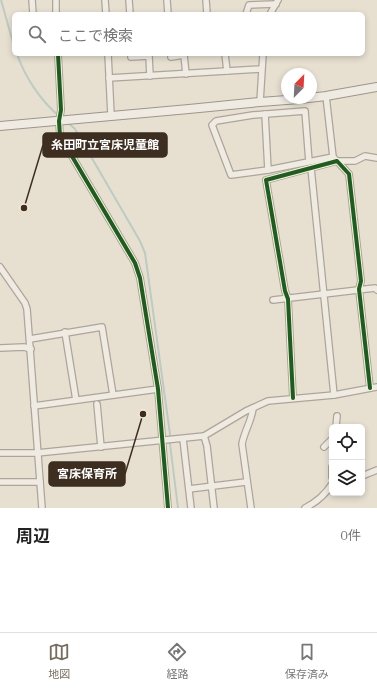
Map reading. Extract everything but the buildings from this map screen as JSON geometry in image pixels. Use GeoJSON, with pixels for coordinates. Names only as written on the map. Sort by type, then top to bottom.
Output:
{"type":"FeatureCollection","features":[{"type":"Feature","properties":{"kind":"street"},"geometry":{"type":"LineString","coordinates":[[32,0],[33,12]]}},
{"type":"Feature","properties":{"kind":"street"},"geometry":{"type":"LineString","coordinates":[[56,0],[56,12]]}},
{"type":"Feature","properties":{"kind":"street"},"geometry":{"type":"LineString","coordinates":[[105,0],[106,12]]}},
{"type":"Feature","properties":{"kind":"street"},"geometry":{"type":"LineString","coordinates":[[130,0],[130,12]]}},
{"type":"Feature","properties":{"kind":"street"},"geometry":{"type":"LineString","coordinates":[[167,0],[168,12]]}},
{"type":"Feature","properties":{"kind":"street"},"geometry":{"type":"LineString","coordinates":[[206,0],[207,12]]}},
{"type":"Feature","properties":{"kind":"street"},"geometry":{"type":"LineString","coordinates":[[247,12],[249,5],[277,2]]}},
{"type":"Feature","properties":{"kind":"street"},"geometry":{"type":"LineString","coordinates":[[271,12],[277,2]]}},
{"type":"Feature","properties":{"kind":"street"},"geometry":{"type":"LineString","coordinates":[[58,56],[62,110],[59,121],[60,136],[135,264],[140,278],[158,389],[168,508]]}},
{"type":"Feature","properties":{"kind":"street"},"geometry":{"type":"LineString","coordinates":[[108,56],[111,115]]}},
{"type":"Feature","properties":{"kind":"street"},"geometry":{"type":"LineString","coordinates":[[131,56],[148,56],[150,76]]}},
{"type":"Feature","properties":{"kind":"street"},"geometry":{"type":"LineString","coordinates":[[171,56],[184,56],[186,74]]}},
{"type":"Feature","properties":{"kind":"street"},"geometry":{"type":"LineString","coordinates":[[225,56],[227,71]]}},
{"type":"Feature","properties":{"kind":"street"},"geometry":{"type":"LineString","coordinates":[[260,102],[263,56]]}},
{"type":"Feature","properties":{"kind":"street"},"geometry":{"type":"LineString","coordinates":[[109,78],[261,69]]}},
{"type":"Feature","properties":{"kind":"street"},"geometry":{"type":"LineString","coordinates":[[0,126],[326,96],[377,87]]}},
{"type":"Feature","properties":{"kind":"street"},"geometry":{"type":"LineString","coordinates":[[326,96],[335,159],[350,174],[370,388]]}},
{"type":"Feature","properties":{"kind":"street"},"geometry":{"type":"LineString","coordinates":[[308,162],[305,111],[253,115],[216,121],[212,124],[231,175],[268,170],[308,162],[335,159],[355,161],[365,156],[377,158]]}},
{"type":"Feature","properties":{"kind":"street"},"geometry":{"type":"LineString","coordinates":[[265,114],[268,170]]}},
{"type":"Feature","properties":{"kind":"street"},"geometry":{"type":"LineString","coordinates":[[293,398],[288,299],[285,291],[266,180],[311,168],[335,159]]}},
{"type":"Feature","properties":{"kind":"street"},"geometry":{"type":"LineString","coordinates":[[311,168],[334,395]]}},
{"type":"Feature","properties":{"kind":"street"},"geometry":{"type":"LineString","coordinates":[[0,267],[28,309],[42,508]]}},
{"type":"Feature","properties":{"kind":"street"},"geometry":{"type":"LineString","coordinates":[[273,300],[360,289],[375,288],[377,290]]}},
{"type":"Feature","properties":{"kind":"street"},"geometry":{"type":"LineString","coordinates":[[30,339],[102,327],[113,395]]}},
{"type":"Feature","properties":{"kind":"street"},"geometry":{"type":"LineString","coordinates":[[65,332],[76,400]]}},
{"type":"Feature","properties":{"kind":"street"},"geometry":{"type":"LineString","coordinates":[[0,348],[31,349]]}},
{"type":"Feature","properties":{"kind":"street"},"geometry":{"type":"LineString","coordinates":[[0,453],[37,453],[204,436],[246,411],[268,401],[334,395],[377,387]]}},
{"type":"Feature","properties":{"kind":"street"},"geometry":{"type":"LineString","coordinates":[[34,406],[158,389]]}},
{"type":"Feature","properties":{"kind":"street"},"geometry":{"type":"LineString","coordinates":[[97,404],[101,447]]}},
{"type":"Feature","properties":{"kind":"street"},"geometry":{"type":"LineString","coordinates":[[251,508],[246,482],[242,444],[253,408]]}},
{"type":"Feature","properties":{"kind":"street"},"geometry":{"type":"LineString","coordinates":[[337,424],[338,416]]}},
{"type":"Feature","properties":{"kind":"street"},"geometry":{"type":"LineString","coordinates":[[204,436],[207,446],[214,508]]}},
{"type":"Feature","properties":{"kind":"street"},"geometry":{"type":"LineString","coordinates":[[183,439],[191,508]]}},
{"type":"Feature","properties":{"kind":"street"},"geometry":{"type":"LineString","coordinates":[[324,447],[329,442]]}},
{"type":"Feature","properties":{"kind":"street"},"geometry":{"type":"LineString","coordinates":[[365,475],[377,470]]}},
{"type":"Feature","properties":{"kind":"street"},"geometry":{"type":"LineString","coordinates":[[0,482],[40,482]]}},
{"type":"Feature","properties":{"kind":"street"},"geometry":{"type":"LineString","coordinates":[[189,489],[246,482]]}},
{"type":"Feature","properties":{"kind":"street"},"geometry":{"type":"LineString","coordinates":[[314,508],[329,489]]}},
{"type":"Feature","properties":{"kind":"street"},"geometry":{"type":"LineString","coordinates":[[305,508],[321,499]]}},
{"type":"Feature","properties":{"kind":"waterway"},"geometry":{"type":"LineString","coordinates":[[1,0],[12,39]]}},
{"type":"Feature","properties":{"kind":"waterway"},"geometry":{"type":"LineString","coordinates":[[18,56],[34,88],[52,110],[59,116]]}},
{"type":"Feature","properties":{"kind":"waterway"},"geometry":{"type":"LineString","coordinates":[[67,122],[75,129],[140,241],[145,253],[170,434],[178,508]]}},
{"type":"Feature","properties":{"kind":"cycle path"},"geometry":{"type":"LineString","coordinates":[[58,56],[61,110],[59,121],[60,136],[135,263],[140,278],[158,389],[168,508]]}},
{"type":"Feature","properties":{"kind":"cycle path"},"geometry":{"type":"LineString","coordinates":[[293,398],[288,299],[285,291],[266,180],[337,161],[349,174],[361,281],[359,289],[370,388]]}},
{"type":"Feature","properties":{"kind":"place","name":"糸田町立宮床児童館"},"geometry":{"type":"Point","coordinates":[24,208]}},
{"type":"Feature","properties":{"kind":"place","name":"宮床保育所"},"geometry":{"type":"Point","coordinates":[143,414]}}]}
